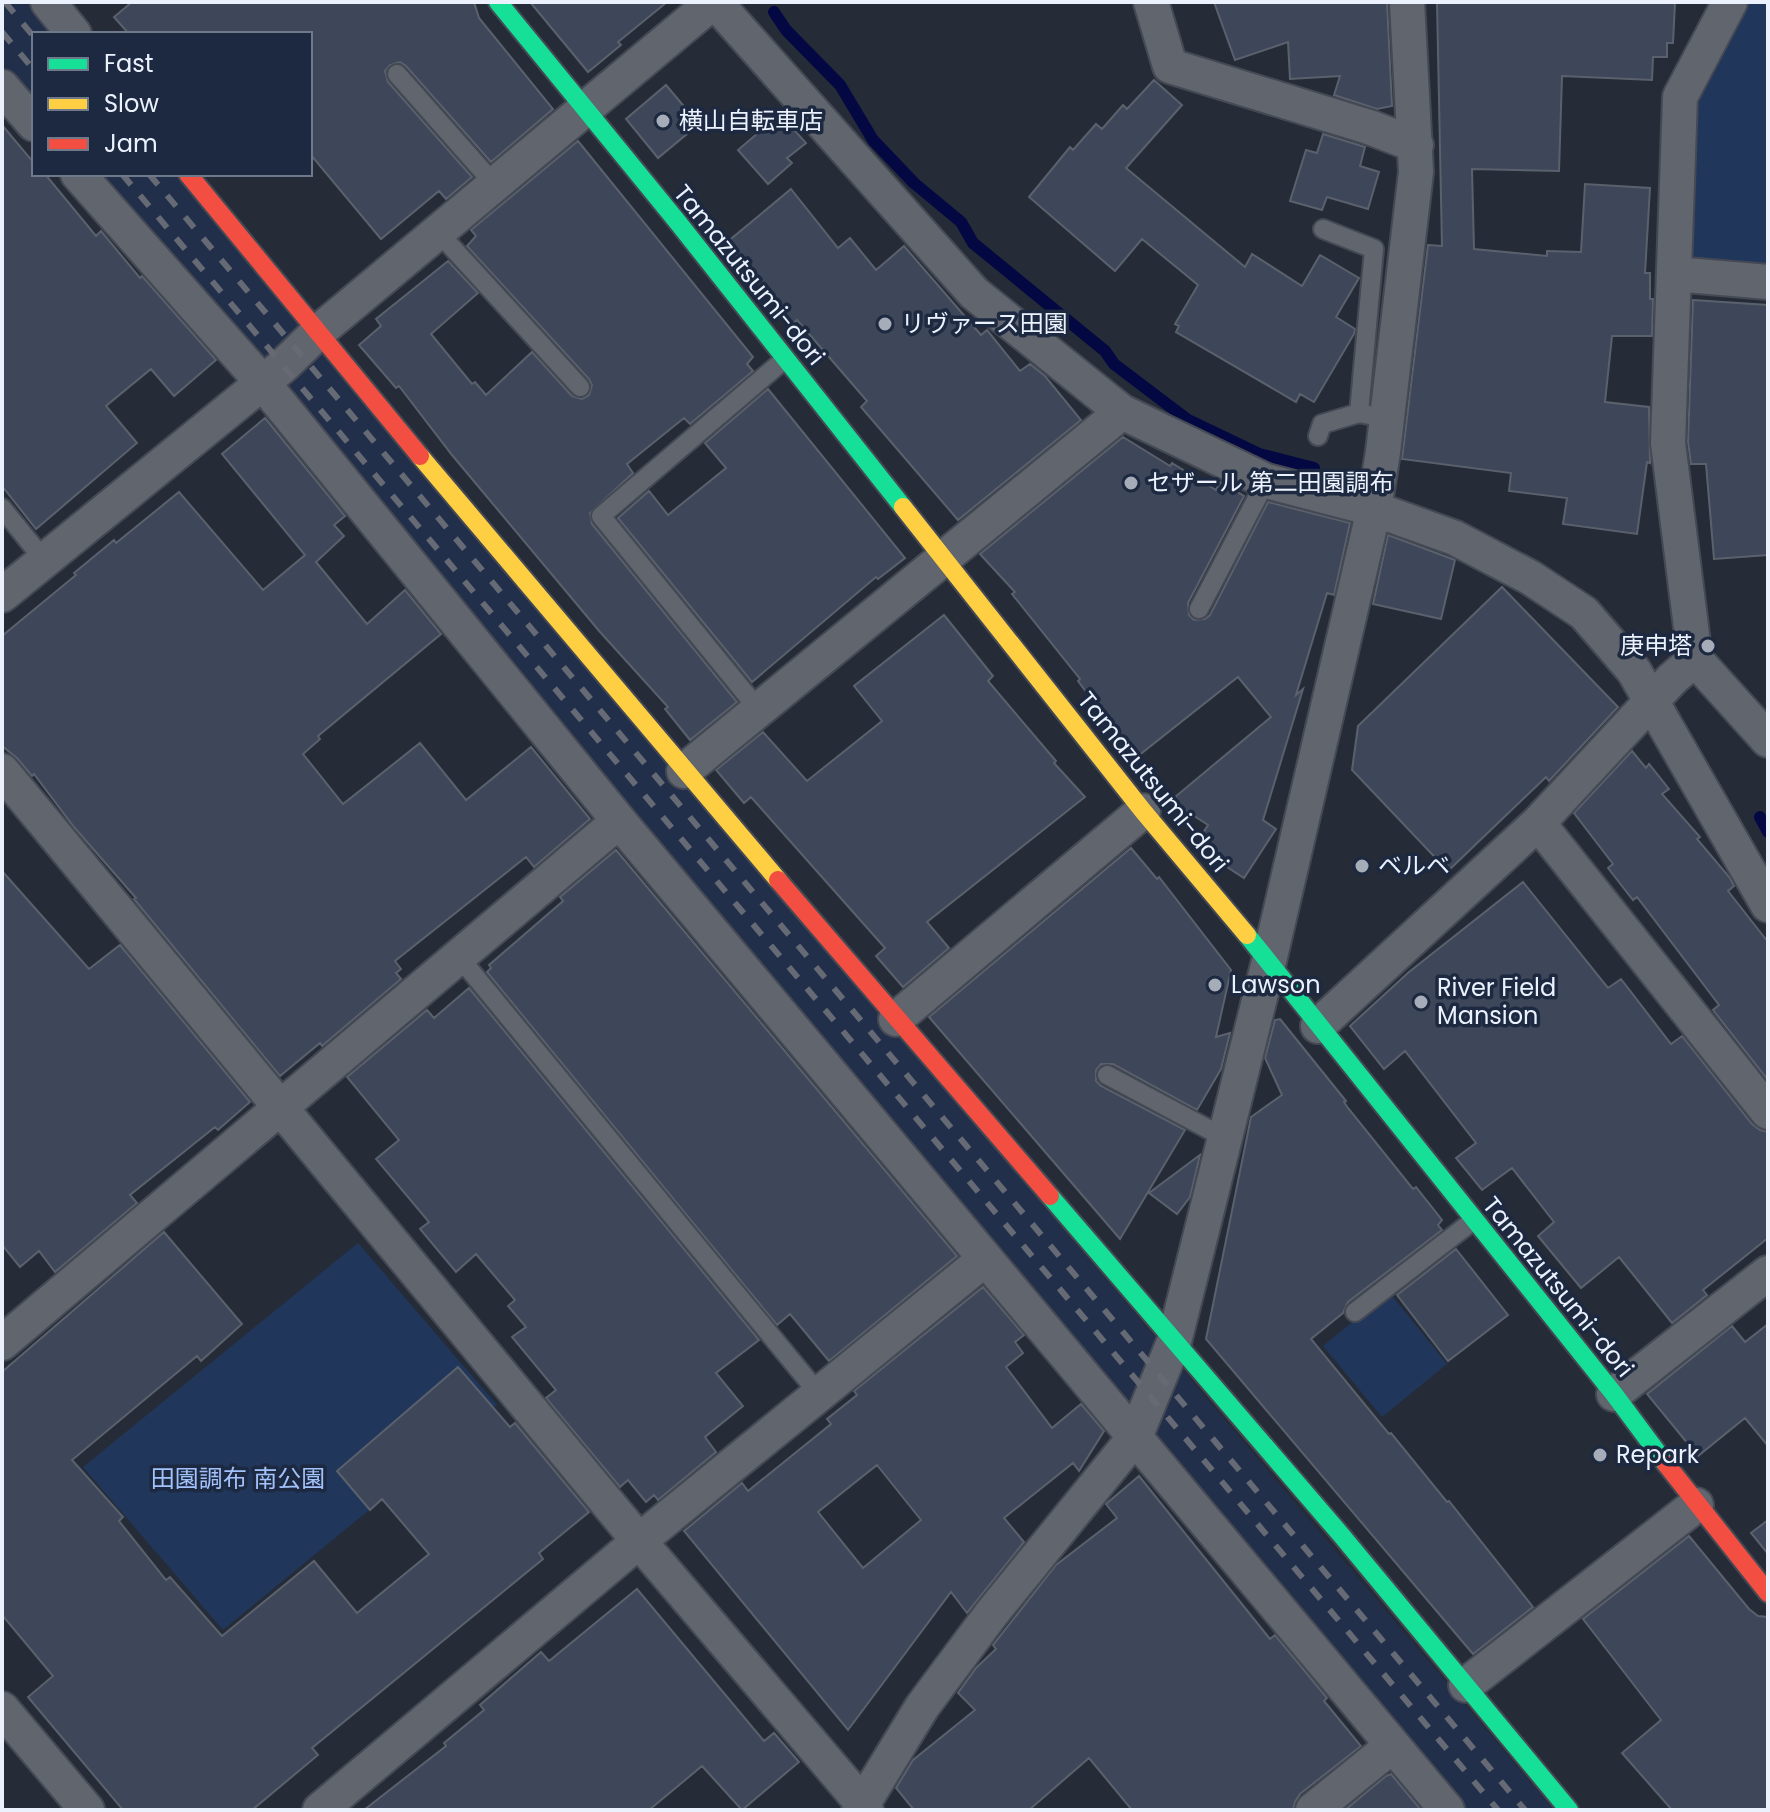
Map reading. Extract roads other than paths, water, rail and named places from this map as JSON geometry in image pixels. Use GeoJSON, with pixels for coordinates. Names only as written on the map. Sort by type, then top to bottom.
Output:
{"type":"FeatureCollection","features":[{"type":"Feature","properties":{"kind":"street"},"geometry":{"type":"LineString","coordinates":[[48,2],[72,32]]}},
{"type":"Feature","properties":{"kind":"street","name":"Tamazutsumi-dori"},"geometry":{"type":"LineString","coordinates":[[498,2],[676,220],[1143,811],[1269,961],[1614,1394],[1696,1505],[1768,1593]]}},
{"type":"Feature","properties":{"kind":"street"},"geometry":{"type":"LineString","coordinates":[[2,595],[298,353],[317,333],[714,2],[974,293],[1122,412],[1266,481],[1374,509],[1455,538],[1531,578],[1584,613],[1634,671],[1707,804],[1768,905]]}},
{"type":"Feature","properties":{"kind":"street"},"geometry":{"type":"LineString","coordinates":[[1151,2],[1170,66],[1369,127],[1416,145]]}},
{"type":"Feature","properties":{"kind":"street"},"geometry":{"type":"LineString","coordinates":[[2,771],[862,1808],[922,1707],[992,1613],[1135,1437],[1174,1342],[1269,961],[1374,509],[1373,416],[1416,172],[1407,2]]}},
{"type":"Feature","properties":{"kind":"street"},"geometry":{"type":"LineString","coordinates":[[1730,2],[1680,97],[1668,443],[1695,659],[1768,740]]}},
{"type":"Feature","properties":{"kind":"street"},"geometry":{"type":"LineString","coordinates":[[2,87],[32,122]]}},
{"type":"Feature","properties":{"kind":"street"},"geometry":{"type":"LineString","coordinates":[[80,176],[262,382],[619,821],[1447,1810]]}},
{"type":"Feature","properties":{"kind":"street"},"geometry":{"type":"LineString","coordinates":[[190,176],[684,771],[1342,1536],[1569,1810]]}},
{"type":"Feature","properties":{"kind":"street"},"geometry":{"type":"LineString","coordinates":[[1674,274],[1768,282]]}},
{"type":"Feature","properties":{"kind":"street"},"geometry":{"type":"LineString","coordinates":[[684,771],[1122,412]]}},
{"type":"Feature","properties":{"kind":"street"},"geometry":{"type":"LineString","coordinates":[[1318,1026],[1538,823],[1672,679],[1695,659]]}},
{"type":"Feature","properties":{"kind":"street"},"geometry":{"type":"LineString","coordinates":[[896,1019],[1143,811]]}},
{"type":"Feature","properties":{"kind":"street"},"geometry":{"type":"LineString","coordinates":[[2,1343],[619,821]]}},
{"type":"Feature","properties":{"kind":"street"},"geometry":{"type":"LineString","coordinates":[[1538,823],[1768,1112]]}},
{"type":"Feature","properties":{"kind":"street"},"geometry":{"type":"LineString","coordinates":[[320,1810],[639,1541],[985,1259]]}},
{"type":"Feature","properties":{"kind":"street"},"geometry":{"type":"LineString","coordinates":[[1614,1394],[1768,1273]]}},
{"type":"Feature","properties":{"kind":"street"},"geometry":{"type":"LineString","coordinates":[[1466,1685],[1696,1505]]}},
{"type":"Feature","properties":{"kind":"street"},"geometry":{"type":"LineString","coordinates":[[2,1709],[87,1810]]}},
{"type":"Feature","properties":{"kind":"street"},"geometry":{"type":"LineString","coordinates":[[1313,1810],[1392,1746]]}},
{"type":"Feature","properties":{"kind":"lane"},"geometry":{"type":"LineString","coordinates":[[397,74],[495,185]]}},
{"type":"Feature","properties":{"kind":"lane"},"geometry":{"type":"LineString","coordinates":[[1318,436],[1322,424],[1373,416],[1374,249],[1323,229]]}},
{"type":"Feature","properties":{"kind":"lane"},"geometry":{"type":"LineString","coordinates":[[438,232],[580,387]]}},
{"type":"Feature","properties":{"kind":"lane"},"geometry":{"type":"LineString","coordinates":[[759,710],[601,516],[785,359]]}},
{"type":"Feature","properties":{"kind":"lane"},"geometry":{"type":"LineString","coordinates":[[1199,609],[1266,481]]}},
{"type":"Feature","properties":{"kind":"lane"},"geometry":{"type":"LineString","coordinates":[[2,508],[44,560]]}},
{"type":"Feature","properties":{"kind":"lane"},"geometry":{"type":"LineString","coordinates":[[460,958],[819,1394]]}},
{"type":"Feature","properties":{"kind":"lane"},"geometry":{"type":"LineString","coordinates":[[1107,1075],[1225,1138]]}},
{"type":"Feature","properties":{"kind":"lane"},"geometry":{"type":"LineString","coordinates":[[1355,1312],[1474,1220]]}},
{"type":"Feature","properties":{"kind":"waterway"},"geometry":{"type":"LineString","coordinates":[[774,12],[786,30],[840,85],[873,140],[914,183],[961,222],[973,243],[1105,351],[1114,364],[1188,420],[1259,454],[1314,468]]}},
{"type":"Feature","properties":{"kind":"waterway"},"geometry":{"type":"LineString","coordinates":[[1760,817],[1768,832]]}},
{"type":"Feature","properties":{"kind":"railway"},"geometry":{"type":"LineString","coordinates":[[5,2],[32,35]]}},
{"type":"Feature","properties":{"kind":"railway"},"geometry":{"type":"LineString","coordinates":[[2,32],[32,68]]}},
{"type":"Feature","properties":{"kind":"railway"},"geometry":{"type":"LineString","coordinates":[[124,176],[1498,1810]]}},
{"type":"Feature","properties":{"kind":"railway"},"geometry":{"type":"LineString","coordinates":[[151,176],[1525,1810]]}},
{"type":"Feature","properties":{"kind":"place","name":"横山自転車店"},"geometry":{"type":"Point","coordinates":[663,121]}},
{"type":"Feature","properties":{"kind":"place","name":"リヴァース田園"},"geometry":{"type":"Point","coordinates":[885,324]}},
{"type":"Feature","properties":{"kind":"place","name":"セザール 第二田園調布"},"geometry":{"type":"Point","coordinates":[1131,483]}},
{"type":"Feature","properties":{"kind":"place","name":"庚申塔"},"geometry":{"type":"Point","coordinates":[1708,646]}},
{"type":"Feature","properties":{"kind":"place","name":"ベルベ"},"geometry":{"type":"Point","coordinates":[1362,866]}},
{"type":"Feature","properties":{"kind":"place","name":"Lawson"},"geometry":{"type":"Point","coordinates":[1215,985]}},
{"type":"Feature","properties":{"kind":"place","name":"River Field Mansion"},"geometry":{"type":"Point","coordinates":[1421,1002]}},
{"type":"Feature","properties":{"kind":"place","name":"Repark"},"geometry":{"type":"Point","coordinates":[1600,1455]}},
{"type":"Feature","properties":{"kind":"park label","name":"田園調布 南公園"},"geometry":{"type":"Point","coordinates":[238,1479]}}]}
